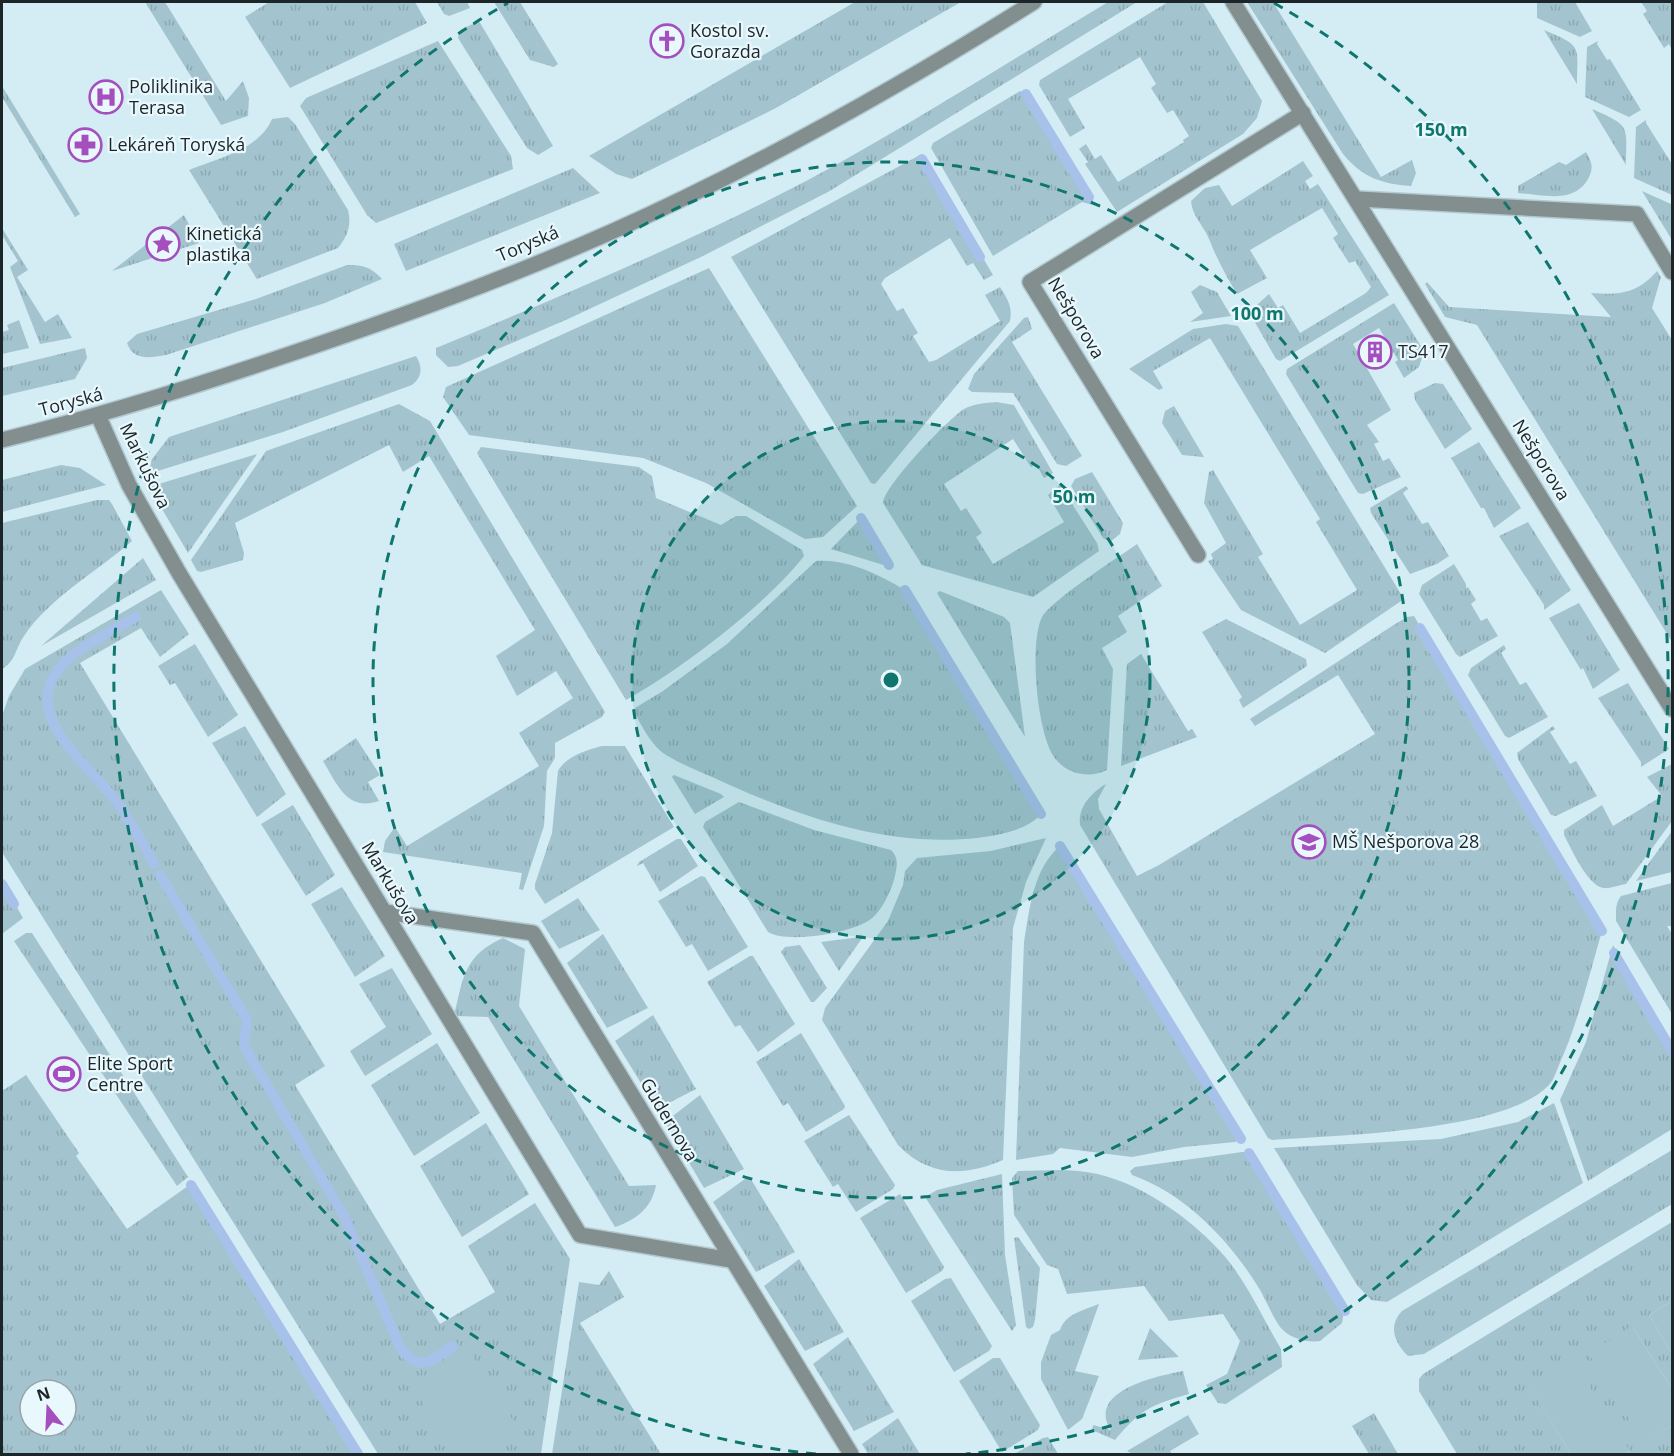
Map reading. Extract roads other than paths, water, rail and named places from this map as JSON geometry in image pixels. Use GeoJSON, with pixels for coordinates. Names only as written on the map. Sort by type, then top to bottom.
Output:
{"type":"FeatureCollection","features":[{"type":"Feature","properties":{"kind":"street","name":"Toryská"},"geometry":{"type":"LineString","coordinates":[[2,440],[98,415],[409,314],[668,205],[814,131],[951,54],[1034,2]]}},
{"type":"Feature","properties":{"kind":"street","name":"Nešporova"},"geometry":{"type":"LineString","coordinates":[[1233,2],[1358,199],[1672,710]]}},
{"type":"Feature","properties":{"kind":"street","name":"Nešporova"},"geometry":{"type":"LineString","coordinates":[[1198,555],[1030,282],[1304,113]]}},
{"type":"Feature","properties":{"kind":"street"},"geometry":{"type":"LineString","coordinates":[[1358,199],[1637,214],[1672,272]]}},
{"type":"Feature","properties":{"kind":"street","name":"Markušova"},"geometry":{"type":"LineString","coordinates":[[98,415],[129,484],[179,573],[580,1235],[731,1260]]}},
{"type":"Feature","properties":{"kind":"street","name":"Gudernova"},"geometry":{"type":"LineString","coordinates":[[385,912],[533,933],[851,1455]]}},
{"type":"Feature","properties":{"kind":"waterway"},"geometry":{"type":"LineString","coordinates":[[1026,94],[1089,197]]}},
{"type":"Feature","properties":{"kind":"waterway"},"geometry":{"type":"LineString","coordinates":[[922,159],[980,257]]}},
{"type":"Feature","properties":{"kind":"waterway"},"geometry":{"type":"LineString","coordinates":[[861,518],[889,565]]}},
{"type":"Feature","properties":{"kind":"waterway"},"geometry":{"type":"LineString","coordinates":[[905,590],[1041,814]]}},
{"type":"Feature","properties":{"kind":"waterway"},"geometry":{"type":"LineString","coordinates":[[136,617],[73,655],[54,675],[48,695],[50,715],[59,734],[119,805],[154,864]]}},
{"type":"Feature","properties":{"kind":"waterway"},"geometry":{"type":"LineString","coordinates":[[1420,628],[1602,931]]}},
{"type":"Feature","properties":{"kind":"waterway"},"geometry":{"type":"LineString","coordinates":[[1060,846],[1241,1139]]}},
{"type":"Feature","properties":{"kind":"waterway"},"geometry":{"type":"LineString","coordinates":[[160,875],[247,1020],[244,1046],[344,1216],[400,1347],[413,1360],[420,1363],[432,1360],[453,1346]]}},
{"type":"Feature","properties":{"kind":"waterway"},"geometry":{"type":"LineString","coordinates":[[2,884],[14,904]]}},
{"type":"Feature","properties":{"kind":"waterway"},"geometry":{"type":"LineString","coordinates":[[1614,953],[1672,1051]]}},
{"type":"Feature","properties":{"kind":"waterway"},"geometry":{"type":"LineString","coordinates":[[1249,1153],[1345,1311]]}},
{"type":"Feature","properties":{"kind":"waterway"},"geometry":{"type":"LineString","coordinates":[[191,1185],[358,1454]]}},
{"type":"Feature","properties":{"kind":"place","name":"Kostol sv. Gorazda"},"geometry":{"type":"Point","coordinates":[667,41]}},
{"type":"Feature","properties":{"kind":"place","name":"Poliklinika Terasa"},"geometry":{"type":"Point","coordinates":[106,97]}},
{"type":"Feature","properties":{"kind":"place","name":"Lekáreň Toryská"},"geometry":{"type":"Point","coordinates":[85,145]}},
{"type":"Feature","properties":{"kind":"place","name":"Kinetická plastika"},"geometry":{"type":"Point","coordinates":[163,244]}},
{"type":"Feature","properties":{"kind":"place","name":"TS417"},"geometry":{"type":"Point","coordinates":[1375,352]}},
{"type":"Feature","properties":{"kind":"place","name":"MŠ Nešporova 28"},"geometry":{"type":"Point","coordinates":[1309,842]}},
{"type":"Feature","properties":{"kind":"place","name":"Elite Sport Centre"},"geometry":{"type":"Point","coordinates":[64,1074]}}]}
